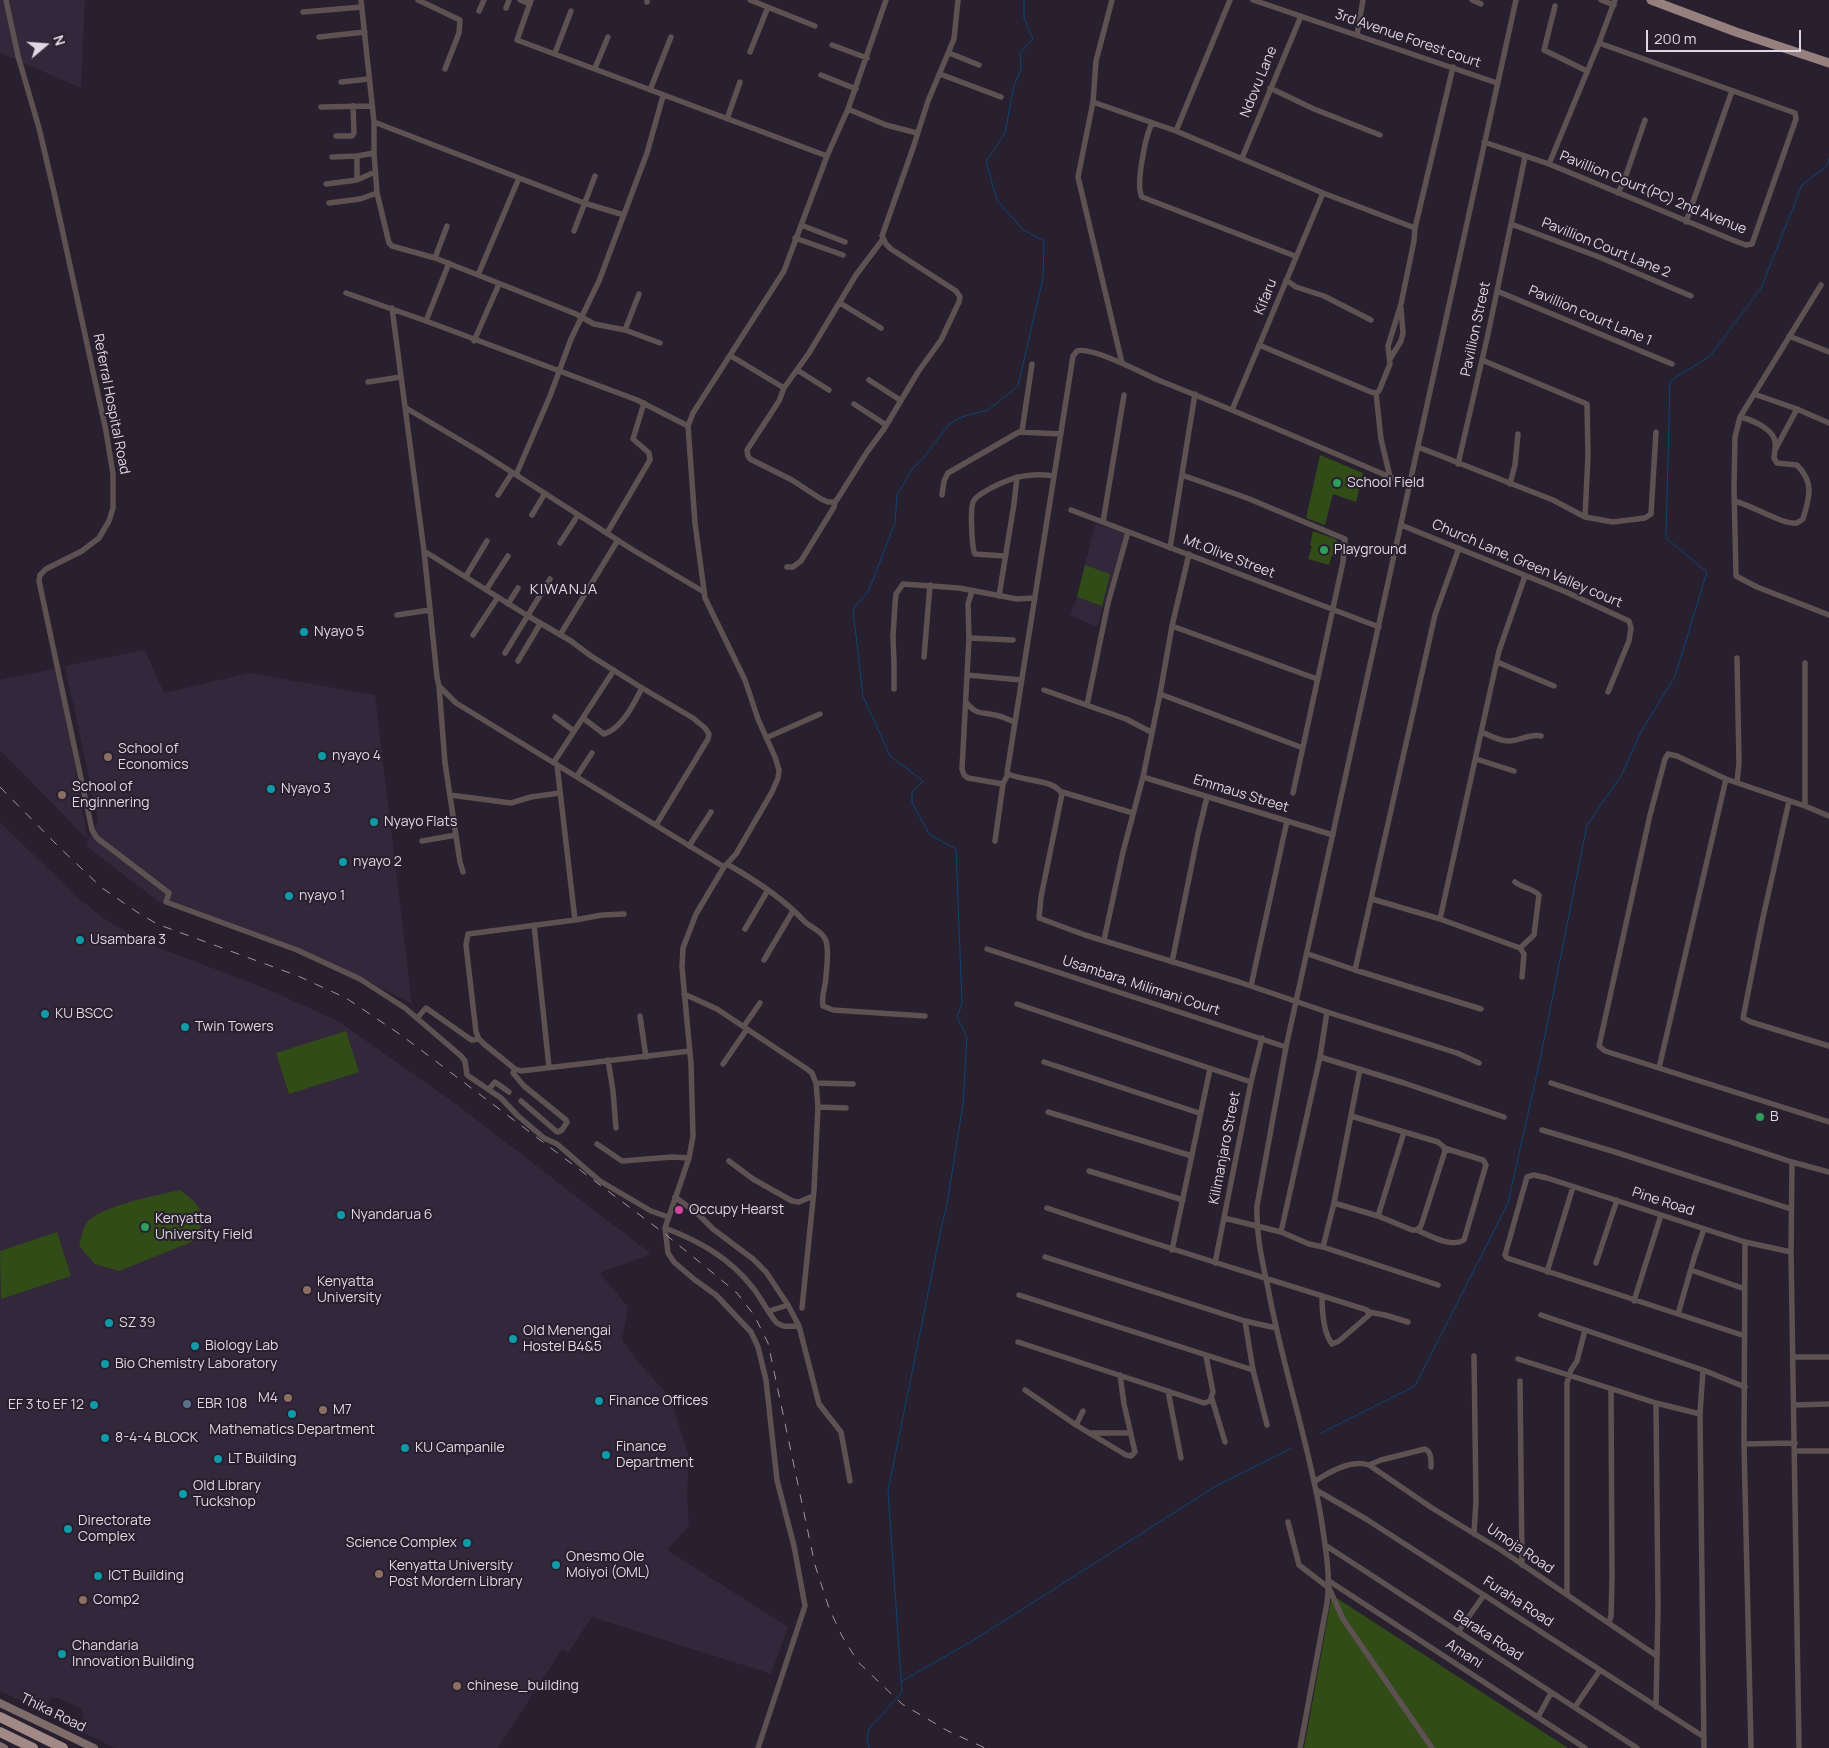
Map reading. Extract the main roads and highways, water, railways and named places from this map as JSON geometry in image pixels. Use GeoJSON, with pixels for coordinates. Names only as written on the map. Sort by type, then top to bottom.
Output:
{"type":"FeatureCollection","features":[{"type":"Feature","properties":{"kind":"highway","name":"Thika Road"},"geometry":{"type":"LineString","coordinates":[[0,1717],[63,1748]]}},
{"type":"Feature","properties":{"kind":"highway"},"geometry":{"type":"LineString","coordinates":[[0,1732],[33,1748]]}},
{"type":"Feature","properties":{"kind":"main road"},"geometry":{"type":"LineString","coordinates":[[1651,0],[1728,30],[1829,63]]}},
{"type":"Feature","properties":{"kind":"main road","name":"Thika Road"},"geometry":{"type":"LineString","coordinates":[[0,1703],[94,1748]]}},
{"type":"Feature","properties":{"kind":"main road"},"geometry":{"type":"LineString","coordinates":[[0,1746],[4,1748]]}},
{"type":"Feature","properties":{"kind":"waterway"},"geometry":{"type":"LineString","coordinates":[[869,1748],[867,1738],[869,1729],[902,1692],[888,1491],[946,1210],[963,1104],[967,1037],[957,1017],[962,1004],[956,849],[930,835],[912,803],[912,792],[923,781],[890,756],[863,696],[853,610],[869,590],[895,523],[897,495],[913,468],[922,460],[949,424],[962,417],[988,410],[1018,386],[1043,278],[1044,241],[1022,229],[997,200],[986,162],[1005,133],[1014,85],[1021,70],[1020,53],[1033,39],[1024,18],[1024,0]]}},
{"type":"Feature","properties":{"kind":"waterway"},"geometry":{"type":"LineString","coordinates":[[1321,1433],[1415,1386],[1508,1203],[1540,1060],[1587,825],[1621,776],[1641,732],[1675,676],[1707,572],[1666,538],[1670,381],[1710,356],[1761,288],[1802,185],[1827,166],[1829,158]]}},
{"type":"Feature","properties":{"kind":"waterway"},"geometry":{"type":"LineString","coordinates":[[902,1681],[974,1640],[1216,1486],[1292,1448]]}},
{"type":"Feature","properties":{"kind":"railway"},"geometry":{"type":"LineString","coordinates":[[0,787],[102,888],[157,924],[298,976],[346,998],[401,1035],[665,1234],[737,1293],[754,1315],[768,1343],[815,1565],[829,1608],[842,1636],[858,1662],[902,1704],[948,1731],[985,1748]]}},
{"type":"Feature","properties":{"kind":"place","name":"School Field"},"geometry":{"type":"Point","coordinates":[1337,483]}},
{"type":"Feature","properties":{"kind":"place","name":"Playground"},"geometry":{"type":"Point","coordinates":[1324,550]}},
{"type":"Feature","properties":{"kind":"place","name":"Nyayo 5"},"geometry":{"type":"Point","coordinates":[304,632]}},
{"type":"Feature","properties":{"kind":"place","name":"nyayo 4"},"geometry":{"type":"Point","coordinates":[322,756]}},
{"type":"Feature","properties":{"kind":"place","name":"School of Economics"},"geometry":{"type":"Point","coordinates":[108,757]}},
{"type":"Feature","properties":{"kind":"place","name":"Nyayo 3"},"geometry":{"type":"Point","coordinates":[271,789]}},
{"type":"Feature","properties":{"kind":"place","name":"School of Enginnering"},"geometry":{"type":"Point","coordinates":[62,795]}},
{"type":"Feature","properties":{"kind":"place","name":"Nyayo Flats"},"geometry":{"type":"Point","coordinates":[374,822]}},
{"type":"Feature","properties":{"kind":"place","name":"nyayo 2"},"geometry":{"type":"Point","coordinates":[343,862]}},
{"type":"Feature","properties":{"kind":"place","name":"nyayo 1"},"geometry":{"type":"Point","coordinates":[289,896]}},
{"type":"Feature","properties":{"kind":"place","name":"Usambara 3"},"geometry":{"type":"Point","coordinates":[80,940]}},
{"type":"Feature","properties":{"kind":"place","name":"KU BSCC"},"geometry":{"type":"Point","coordinates":[45,1014]}},
{"type":"Feature","properties":{"kind":"place","name":"Twin Towers"},"geometry":{"type":"Point","coordinates":[185,1027]}},
{"type":"Feature","properties":{"kind":"place","name":"B"},"geometry":{"type":"Point","coordinates":[1760,1117]}},
{"type":"Feature","properties":{"kind":"place","name":"Occupy Hearst"},"geometry":{"type":"Point","coordinates":[679,1210]}},
{"type":"Feature","properties":{"kind":"place","name":"Nyandarua 6"},"geometry":{"type":"Point","coordinates":[341,1215]}},
{"type":"Feature","properties":{"kind":"place","name":"Kenyatta University Field"},"geometry":{"type":"Point","coordinates":[145,1227]}},
{"type":"Feature","properties":{"kind":"place","name":"Kenyatta University"},"geometry":{"type":"Point","coordinates":[307,1290]}},
{"type":"Feature","properties":{"kind":"place","name":"SZ 39"},"geometry":{"type":"Point","coordinates":[109,1323]}},
{"type":"Feature","properties":{"kind":"place","name":"Old Menengai Hostel B4&5"},"geometry":{"type":"Point","coordinates":[513,1339]}},
{"type":"Feature","properties":{"kind":"place","name":"Biology Lab"},"geometry":{"type":"Point","coordinates":[195,1346]}},
{"type":"Feature","properties":{"kind":"place","name":"Bio Chemistry Laboratory"},"geometry":{"type":"Point","coordinates":[105,1364]}},
{"type":"Feature","properties":{"kind":"place","name":"M4"},"geometry":{"type":"Point","coordinates":[288,1398]}},
{"type":"Feature","properties":{"kind":"place","name":"Finance Offices"},"geometry":{"type":"Point","coordinates":[599,1401]}},
{"type":"Feature","properties":{"kind":"place","name":"EBR 108"},"geometry":{"type":"Point","coordinates":[187,1404]}},
{"type":"Feature","properties":{"kind":"place","name":"EF 3 to EF 12"},"geometry":{"type":"Point","coordinates":[94,1405]}},
{"type":"Feature","properties":{"kind":"place","name":"M7"},"geometry":{"type":"Point","coordinates":[323,1410]}},
{"type":"Feature","properties":{"kind":"place","name":"Mathematics Department"},"geometry":{"type":"Point","coordinates":[292,1414]}},
{"type":"Feature","properties":{"kind":"place","name":"8-4-4 BLOCK"},"geometry":{"type":"Point","coordinates":[105,1438]}},
{"type":"Feature","properties":{"kind":"place","name":"KU Campanile"},"geometry":{"type":"Point","coordinates":[405,1448]}},
{"type":"Feature","properties":{"kind":"place","name":"Finance Department"},"geometry":{"type":"Point","coordinates":[606,1455]}},
{"type":"Feature","properties":{"kind":"place","name":"LT Building"},"geometry":{"type":"Point","coordinates":[218,1459]}},
{"type":"Feature","properties":{"kind":"place","name":"Old Library Tuckshop"},"geometry":{"type":"Point","coordinates":[183,1494]}},
{"type":"Feature","properties":{"kind":"place","name":"Directorate Complex"},"geometry":{"type":"Point","coordinates":[68,1529]}},
{"type":"Feature","properties":{"kind":"place","name":"Science Complex"},"geometry":{"type":"Point","coordinates":[467,1543]}},
{"type":"Feature","properties":{"kind":"place","name":"Onesmo Ole Moiyoi (OML)"},"geometry":{"type":"Point","coordinates":[556,1565]}},
{"type":"Feature","properties":{"kind":"place","name":"Kenyatta University Post Mordern Library"},"geometry":{"type":"Point","coordinates":[379,1574]}},
{"type":"Feature","properties":{"kind":"place","name":"ICT Building"},"geometry":{"type":"Point","coordinates":[98,1576]}},
{"type":"Feature","properties":{"kind":"place","name":"Comp2"},"geometry":{"type":"Point","coordinates":[83,1600]}},
{"type":"Feature","properties":{"kind":"place","name":"Chandaria Innovation Building"},"geometry":{"type":"Point","coordinates":[62,1654]}},
{"type":"Feature","properties":{"kind":"place","name":"chinese_building"},"geometry":{"type":"Point","coordinates":[457,1686]}},
{"type":"Feature","properties":{"kind":"district","name":"KIWANJA"},"geometry":{"type":"Point","coordinates":[564,590]}}]}
